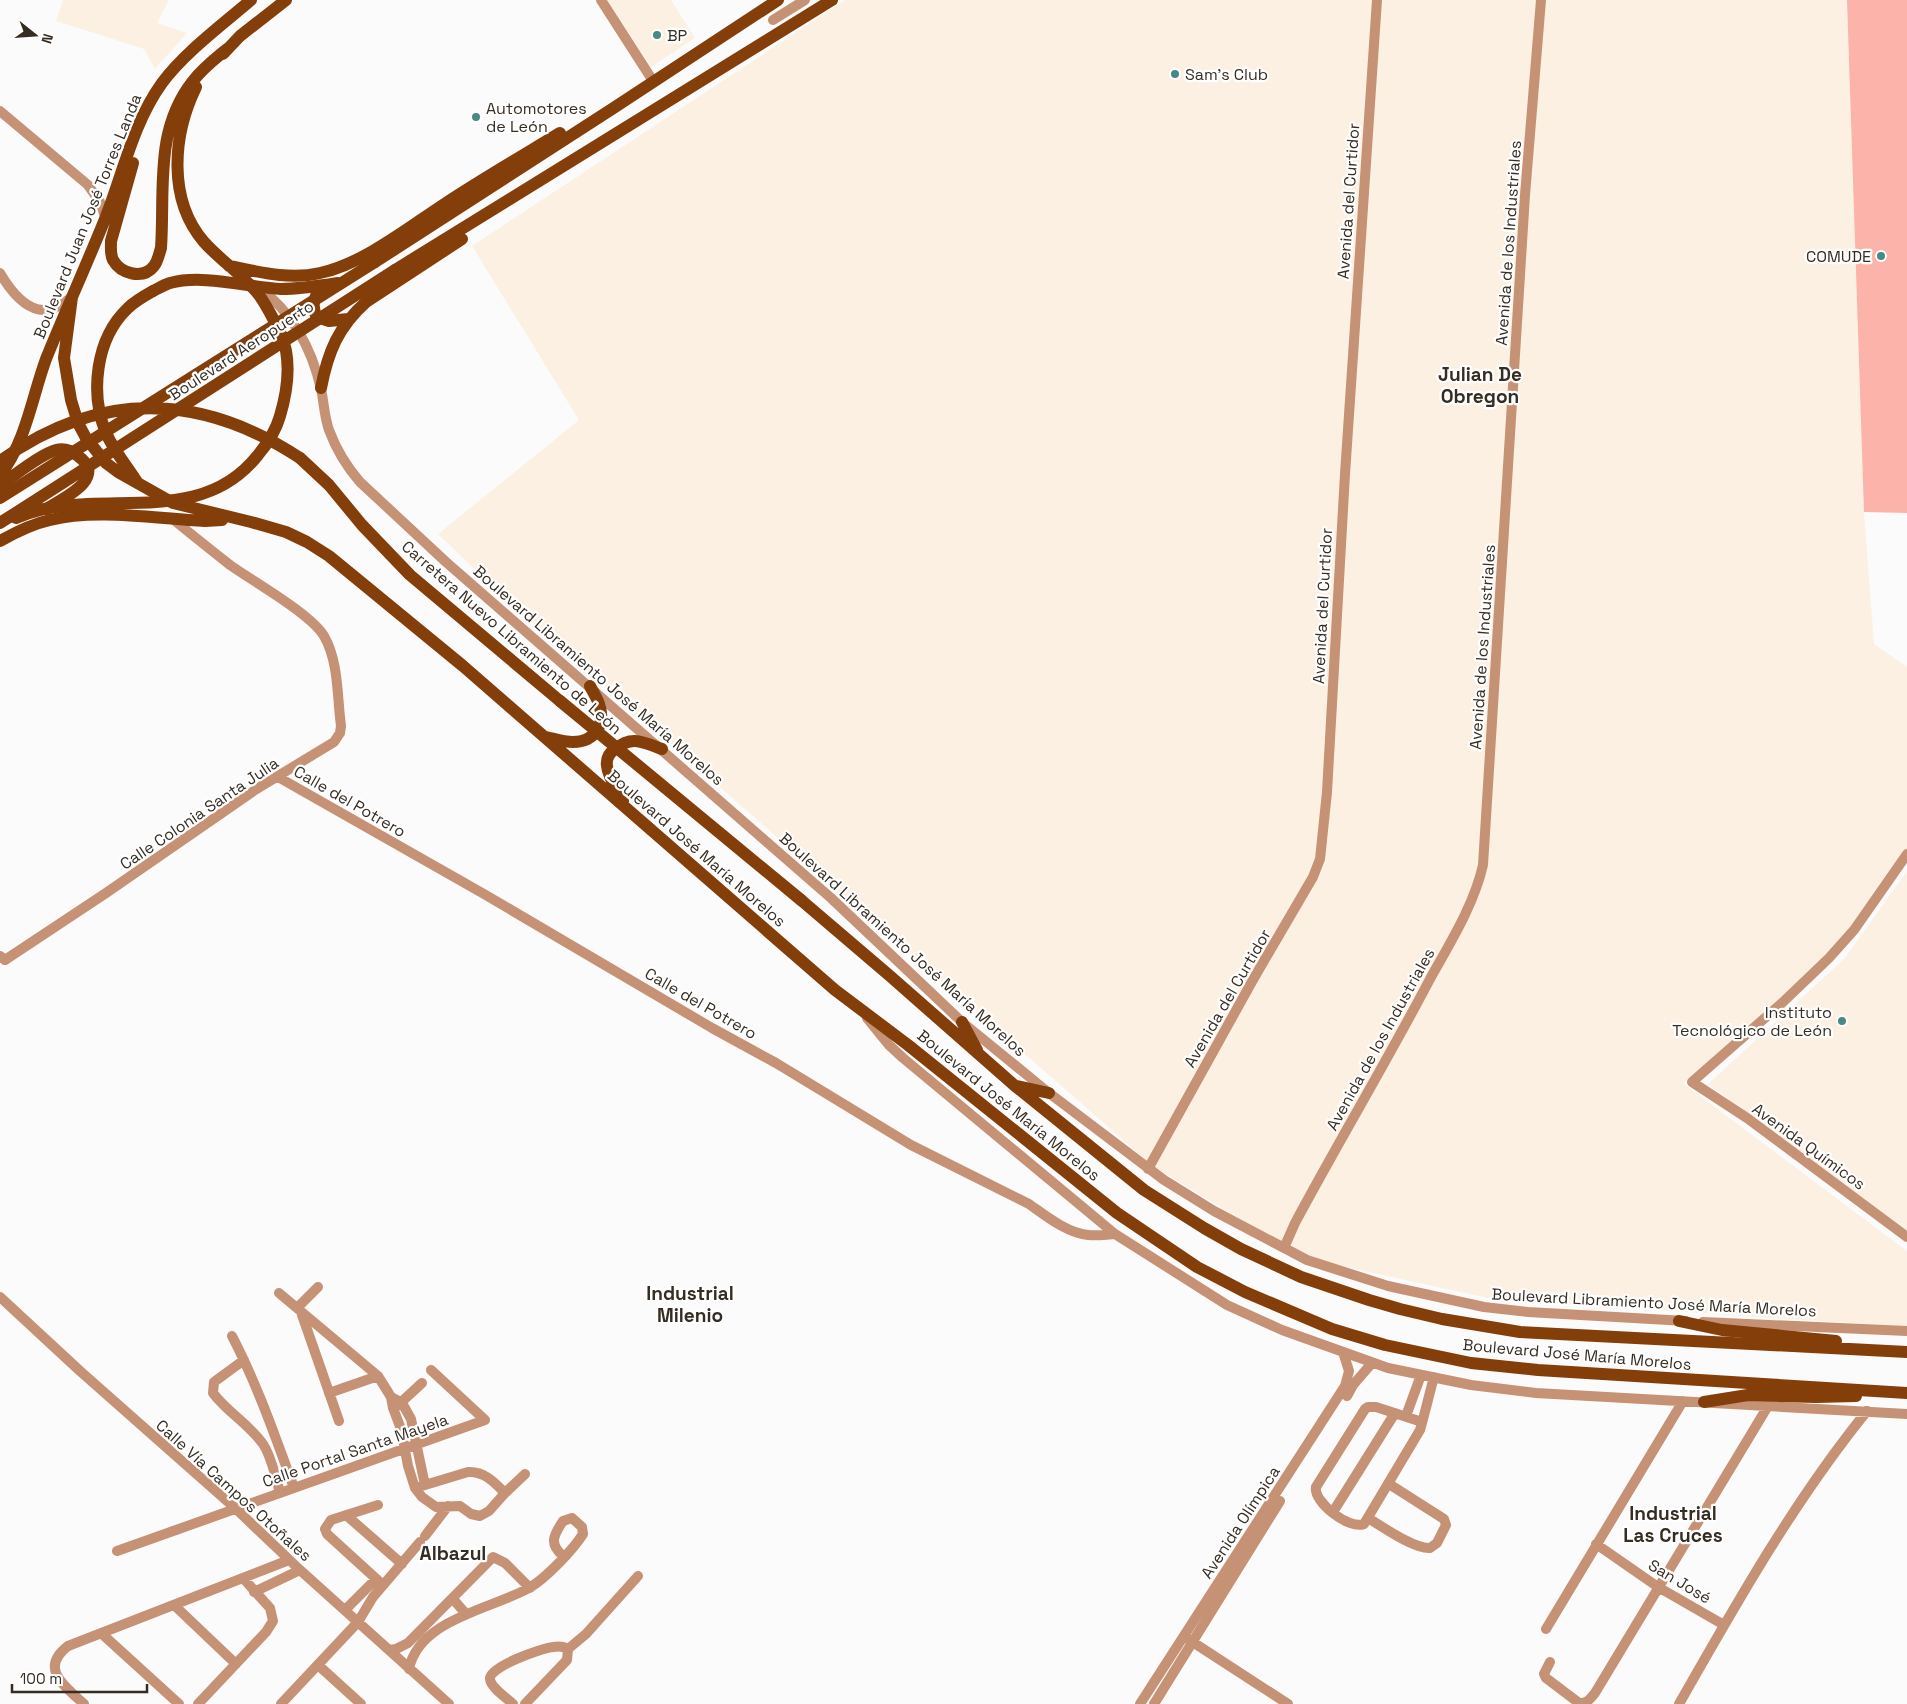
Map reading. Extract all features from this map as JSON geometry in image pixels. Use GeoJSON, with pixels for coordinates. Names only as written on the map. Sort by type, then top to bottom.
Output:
{"type":"FeatureCollection","features":[{"type":"Feature","properties":{"kind":"main road","name":"Boulevard Juan José Torres Landa"},"geometry":{"type":"LineString","coordinates":[[0,475],[20,438],[58,328],[105,218],[152,97],[174,69],[250,0]]}},
{"type":"Feature","properties":{"kind":"main road"},"geometry":{"type":"LineString","coordinates":[[140,124],[135,158],[111,241],[110,252],[118,267],[126,272],[136,274],[145,273],[152,268],[161,248],[164,151],[179,103],[194,80],[240,36],[286,0]]}},
{"type":"Feature","properties":{"kind":"main road"},"geometry":{"type":"LineString","coordinates":[[348,320],[323,320],[317,317],[313,311],[314,303],[318,292],[323,287],[346,272],[363,257],[479,182],[577,123],[598,113],[612,110],[653,81],[778,0]]}},
{"type":"Feature","properties":{"kind":"main road"},"geometry":{"type":"LineString","coordinates":[[321,388],[330,350],[348,320],[366,302],[590,156],[629,125],[832,0]]}},
{"type":"Feature","properties":{"kind":"main road"},"geometry":{"type":"LineString","coordinates":[[0,524],[21,516],[57,507],[90,504],[153,503],[181,500],[205,493],[234,479],[251,464],[273,434],[282,412],[288,375],[286,349],[280,331],[258,294],[204,242],[192,225],[181,195],[178,180],[177,158],[184,118],[191,98],[198,84],[227,49]]}},
{"type":"Feature","properties":{"kind":"main road","name":"Boulevard Aeropuerto"},"geometry":{"type":"LineString","coordinates":[[0,498],[612,110]]}},
{"type":"Feature","properties":{"kind":"main road","name":"Boulevard Aeropuerto"},"geometry":{"type":"LineString","coordinates":[[0,524],[396,270],[629,125]]}},
{"type":"Feature","properties":{"kind":"main road"},"geometry":{"type":"LineString","coordinates":[[229,266],[265,273],[302,276],[336,269],[363,257]]}},
{"type":"Feature","properties":{"kind":"main road"},"geometry":{"type":"LineString","coordinates":[[139,484],[107,435],[101,420],[96,387],[102,354],[108,336],[127,309],[153,291],[170,283],[184,281],[219,282],[281,288],[301,288],[343,282]]}},
{"type":"Feature","properties":{"kind":"main road"},"geometry":{"type":"LineString","coordinates":[[72,298],[64,358],[71,400],[78,423],[86,438],[106,463],[173,504],[234,519]]}},
{"type":"Feature","properties":{"kind":"main road","name":"Carretera Nuevo Libramiento de León"},"geometry":{"type":"LineString","coordinates":[[0,461],[31,440],[51,430],[102,412],[124,409],[173,410],[195,414],[219,419],[261,435],[300,458],[329,485],[380,544],[410,575],[801,900]]}},
{"type":"Feature","properties":{"kind":"main road"},"geometry":{"type":"LineString","coordinates":[[0,485],[55,450],[69,450],[76,454],[88,469],[88,477],[84,484],[0,540]]}},
{"type":"Feature","properties":{"kind":"main road"},"geometry":{"type":"LineString","coordinates":[[0,540],[34,525],[74,515],[205,521],[234,519]]}},
{"type":"Feature","properties":{"kind":"main road","name":"Boulevard José María Morelos"},"geometry":{"type":"LineString","coordinates":[[234,519],[286,532],[307,542],[329,556],[546,737],[836,990],[916,1051],[1117,1213],[1197,1267],[1245,1292],[1332,1328],[1385,1346],[1471,1364],[1538,1370],[1907,1393]]}},
{"type":"Feature","properties":{"kind":"main road"},"geometry":{"type":"LineString","coordinates":[[546,737],[573,742],[586,740],[594,735],[600,726],[602,714],[599,703],[590,686]]}},
{"type":"Feature","properties":{"kind":"main road"},"geometry":{"type":"LineString","coordinates":[[628,810],[609,773],[607,766],[608,757],[612,751],[626,741],[644,742],[662,750]]}},
{"type":"Feature","properties":{"kind":"main road","name":"Boulevard José María Morelos"},"geometry":{"type":"LineString","coordinates":[[801,900],[890,976],[982,1059],[1144,1190],[1240,1249],[1284,1269],[1369,1300],[1442,1319],[1520,1332],[1907,1352]]}},
{"type":"Feature","properties":{"kind":"main road"},"geometry":{"type":"LineString","coordinates":[[962,1022],[982,1059]]}},
{"type":"Feature","properties":{"kind":"main road"},"geometry":{"type":"LineString","coordinates":[[1014,1086],[1049,1093]]}},
{"type":"Feature","properties":{"kind":"main road"},"geometry":{"type":"LineString","coordinates":[[1679,1321],[1722,1330],[1841,1342],[1885,1351]]}},
{"type":"Feature","properties":{"kind":"main road"},"geometry":{"type":"LineString","coordinates":[[1704,1402],[1748,1395],[1840,1397],[1890,1392]]}},
{"type":"Feature","properties":{"kind":"street"},"geometry":{"type":"LineString","coordinates":[[601,0],[653,81]]}},
{"type":"Feature","properties":{"kind":"street"},"geometry":{"type":"LineString","coordinates":[[773,20],[805,0]]}},
{"type":"Feature","properties":{"kind":"street","name":"Avenida del Curtidor"},"geometry":{"type":"LineString","coordinates":[[1148,1169],[1254,978],[1313,877],[1320,859],[1327,792],[1345,474],[1377,0]]}},
{"type":"Feature","properties":{"kind":"street","name":"Avenida de los Industriales"},"geometry":{"type":"LineString","coordinates":[[1284,1248],[1295,1222],[1401,1035],[1445,952],[1479,883],[1483,865],[1525,195],[1541,0]]}},
{"type":"Feature","properties":{"kind":"street"},"geometry":{"type":"LineString","coordinates":[[0,111],[88,185],[100,202],[111,241]]}},
{"type":"Feature","properties":{"kind":"street","name":"Boulevard Libramiento José María Morelos"},"geometry":{"type":"LineString","coordinates":[[229,266],[264,291],[286,313],[302,335],[321,388],[325,413],[334,442],[351,471],[360,482],[446,562],[831,898],[962,1022],[1049,1093],[1148,1169],[1214,1211],[1307,1260],[1360,1278],[1434,1298],[1476,1306],[1528,1312],[1679,1321],[1907,1331]]}},
{"type":"Feature","properties":{"kind":"street"},"geometry":{"type":"LineString","coordinates":[[0,273],[22,302],[32,307],[52,309],[72,298]]}},
{"type":"Feature","properties":{"kind":"street","name":"Calle Colonia Santa Julia"},"geometry":{"type":"LineString","coordinates":[[3,958],[334,742],[340,733],[341,726],[331,652],[324,636],[316,626],[231,565],[174,520]]}},
{"type":"Feature","properties":{"kind":"street","name":"Calle del Potrero"},"geometry":{"type":"LineString","coordinates":[[278,777],[784,1068],[911,1145],[1029,1204],[1046,1216],[1080,1234],[1098,1236],[1115,1234]]}},
{"type":"Feature","properties":{"kind":"street","name":"Avenida Químicos"},"geometry":{"type":"LineString","coordinates":[[1907,854],[1854,930],[1829,958],[1782,1003],[1692,1082],[1747,1118],[1907,1237]]}},
{"type":"Feature","properties":{"kind":"street"},"geometry":{"type":"LineString","coordinates":[[860,1009],[890,1046],[903,1058],[1115,1234],[1228,1305],[1282,1330],[1372,1363],[1471,1385],[1536,1393],[1907,1414]]}},
{"type":"Feature","properties":{"kind":"street"},"geometry":{"type":"LineString","coordinates":[[299,1310],[318,1287]]}},
{"type":"Feature","properties":{"kind":"street"},"geometry":{"type":"LineString","coordinates":[[280,1293],[378,1376],[391,1397],[401,1429],[404,1450],[420,1487]]}},
{"type":"Feature","properties":{"kind":"street","name":"Calle Vía Campos Otoñales"},"geometry":{"type":"LineString","coordinates":[[0,1297],[449,1704]]}},
{"type":"Feature","properties":{"kind":"street"},"geometry":{"type":"LineString","coordinates":[[299,1310],[339,1421]]}},
{"type":"Feature","properties":{"kind":"street"},"geometry":{"type":"LineString","coordinates":[[310,1341],[327,1332]]}},
{"type":"Feature","properties":{"kind":"street"},"geometry":{"type":"LineString","coordinates":[[232,1336],[271,1426],[294,1488]]}},
{"type":"Feature","properties":{"kind":"street","name":"Avenida Olímpica"},"geometry":{"type":"LineString","coordinates":[[1154,1704],[1189,1639],[1345,1386],[1349,1371],[1343,1352]]}},
{"type":"Feature","properties":{"kind":"street"},"geometry":{"type":"LineString","coordinates":[[244,1360],[214,1382],[213,1393],[254,1432],[264,1445],[280,1492]]}},
{"type":"Feature","properties":{"kind":"street","name":"Avenida Olímpica"},"geometry":{"type":"LineString","coordinates":[[1140,1704],[1189,1639],[1353,1385],[1372,1363]]}},
{"type":"Feature","properties":{"kind":"street","name":"Calle Portal Santa Mayela"},"geometry":{"type":"LineString","coordinates":[[117,1551],[485,1420],[431,1370]]}},
{"type":"Feature","properties":{"kind":"street"},"geometry":{"type":"LineString","coordinates":[[1406,1416],[1421,1375]]}},
{"type":"Feature","properties":{"kind":"street"},"geometry":{"type":"LineString","coordinates":[[329,1393],[378,1376]]}},
{"type":"Feature","properties":{"kind":"street"},"geometry":{"type":"LineString","coordinates":[[1422,1422],[1376,1407],[1365,1409],[1316,1487],[1315,1492],[1319,1500],[1338,1517],[1354,1525],[1364,1524],[1414,1443],[1422,1422],[1434,1377]]}},
{"type":"Feature","properties":{"kind":"street"},"geometry":{"type":"LineString","coordinates":[[393,1408],[402,1403],[422,1384]]}},
{"type":"Feature","properties":{"kind":"street"},"geometry":{"type":"LineString","coordinates":[[391,1397],[402,1403],[410,1419],[422,1498],[429,1503],[436,1507],[460,1506],[471,1514],[480,1516],[489,1511],[525,1474]]}},
{"type":"Feature","properties":{"kind":"street"},"geometry":{"type":"LineString","coordinates":[[1546,1629],[1684,1400]]}},
{"type":"Feature","properties":{"kind":"street"},"geometry":{"type":"LineString","coordinates":[[1550,1662],[1544,1674],[1546,1678],[1579,1703],[1583,1704],[1588,1701],[1595,1693],[1768,1406]]}},
{"type":"Feature","properties":{"kind":"street"},"geometry":{"type":"LineString","coordinates":[[1679,1704],[1724,1625],[1830,1458],[1867,1411]]}},
{"type":"Feature","properties":{"kind":"street"},"geometry":{"type":"LineString","coordinates":[[1333,1512],[1395,1413]]}},
{"type":"Feature","properties":{"kind":"street"},"geometry":{"type":"LineString","coordinates":[[254,1432],[271,1426]]}},
{"type":"Feature","properties":{"kind":"street"},"geometry":{"type":"LineString","coordinates":[[420,1487],[468,1472],[476,1472],[490,1478],[505,1493]]}},
{"type":"Feature","properties":{"kind":"street"},"geometry":{"type":"LineString","coordinates":[[1368,1518],[1396,1535],[1422,1547],[1430,1548],[1437,1543],[1446,1525],[1444,1519],[1389,1484]]}},
{"type":"Feature","properties":{"kind":"street"},"geometry":{"type":"LineString","coordinates":[[378,1505],[331,1520],[325,1529],[379,1582]]}},
{"type":"Feature","properties":{"kind":"street"},"geometry":{"type":"LineString","coordinates":[[344,1610],[402,1564],[448,1506]]}},
{"type":"Feature","properties":{"kind":"street"},"geometry":{"type":"LineString","coordinates":[[346,1515],[402,1564]]}},
{"type":"Feature","properties":{"kind":"street","name":"San José"},"geometry":{"type":"LineString","coordinates":[[1596,1544],[1658,1587],[1724,1625]]}},
{"type":"Feature","properties":{"kind":"street"},"geometry":{"type":"LineString","coordinates":[[409,1669],[410,1662],[417,1650],[434,1632],[466,1614],[530,1588],[548,1574],[564,1556]]}},
{"type":"Feature","properties":{"kind":"street"},"geometry":{"type":"LineString","coordinates":[[390,1650],[408,1643],[493,1557],[505,1563],[530,1588]]}},
{"type":"Feature","properties":{"kind":"street"},"geometry":{"type":"LineString","coordinates":[[84,1704],[56,1677],[58,1655],[68,1646],[289,1560]]}},
{"type":"Feature","properties":{"kind":"street"},"geometry":{"type":"LineString","coordinates":[[254,1592],[300,1570]]}},
{"type":"Feature","properties":{"kind":"street"},"geometry":{"type":"LineString","coordinates":[[525,1704],[567,1660],[568,1649],[586,1634],[638,1576]]}},
{"type":"Feature","properties":{"kind":"street"},"geometry":{"type":"LineString","coordinates":[[198,1704],[271,1626],[273,1621],[270,1608],[243,1578]]}},
{"type":"Feature","properties":{"kind":"street"},"geometry":{"type":"LineString","coordinates":[[281,1704],[358,1622],[373,1598],[379,1582]]}},
{"type":"Feature","properties":{"kind":"street"},"geometry":{"type":"LineString","coordinates":[[453,1599],[466,1614]]}},
{"type":"Feature","properties":{"kind":"street"},"geometry":{"type":"LineString","coordinates":[[174,1605],[236,1664]]}},
{"type":"Feature","properties":{"kind":"street"},"geometry":{"type":"LineString","coordinates":[[426,1624],[434,1632]]}},
{"type":"Feature","properties":{"kind":"street"},"geometry":{"type":"LineString","coordinates":[[101,1633],[179,1704]]}},
{"type":"Feature","properties":{"kind":"street"},"geometry":{"type":"LineString","coordinates":[[1189,1639],[1288,1704]]}},
{"type":"Feature","properties":{"kind":"street"},"geometry":{"type":"LineString","coordinates":[[513,1704],[491,1684],[490,1673],[505,1664],[550,1647],[561,1646],[568,1649]]}},
{"type":"Feature","properties":{"kind":"street"},"geometry":{"type":"LineString","coordinates":[[318,1665],[361,1704]]}},
{"type":"Feature","properties":{"kind":"shaded area"},"geometry":{"type":"Polygon","coordinates":[[[63,0],[169,0],[157,23],[187,33],[155,69],[144,49],[56,21],[63,0]]]}},
{"type":"Feature","properties":{"kind":"shaded area"},"geometry":{"type":"Polygon","coordinates":[[[607,0],[671,0],[695,38],[651,67],[607,0]]]}},
{"type":"Feature","properties":{"kind":"shaded area"},"geometry":{"type":"Polygon","coordinates":[[[845,0],[1851,0],[1857,107],[1864,512],[1874,644],[1907,667],[1907,850],[1836,950],[1683,1083],[1907,1251],[1907,1327],[1493,1299],[1304,1258],[1153,1166],[507,601],[438,534],[579,420],[472,246],[845,0]]]}},
{"type":"Feature","properties":{"kind":"shaded area","name":"COMUDE"},"geometry":{"type":"Polygon","coordinates":[[[1847,0],[1907,0],[1907,513],[1864,512],[1847,0]]]}},
{"type":"Feature","properties":{"kind":"shaded area","name":"Instituto Tecnológico de León"},"geometry":{"type":"Polygon","coordinates":[[[1907,871],[1907,1231],[1708,1084],[1844,959],[1907,871]]]}},
{"type":"Feature","properties":{"kind":"place","name":"BP"},"geometry":{"type":"Point","coordinates":[657,35]}},
{"type":"Feature","properties":{"kind":"place","name":"Sam's Club"},"geometry":{"type":"Point","coordinates":[1175,74]}},
{"type":"Feature","properties":{"kind":"place","name":"Automotores de León"},"geometry":{"type":"Point","coordinates":[476,117]}},
{"type":"Feature","properties":{"kind":"place","name":"COMUDE"},"geometry":{"type":"Point","coordinates":[1881,256]}},
{"type":"Feature","properties":{"kind":"place","name":"Instituto Tecnológico de León"},"geometry":{"type":"Point","coordinates":[1842,1021]}},
{"type":"Feature","properties":{"kind":"district","name":"Julian De Obregon"},"geometry":{"type":"Point","coordinates":[1480,385]}},
{"type":"Feature","properties":{"kind":"district","name":"Industrial Milenio"},"geometry":{"type":"Point","coordinates":[690,1304]}},
{"type":"Feature","properties":{"kind":"district","name":"Industrial Las Cruces"},"geometry":{"type":"Point","coordinates":[1673,1524]}},
{"type":"Feature","properties":{"kind":"district","name":"Albazul"},"geometry":{"type":"Point","coordinates":[453,1553]}}]}
